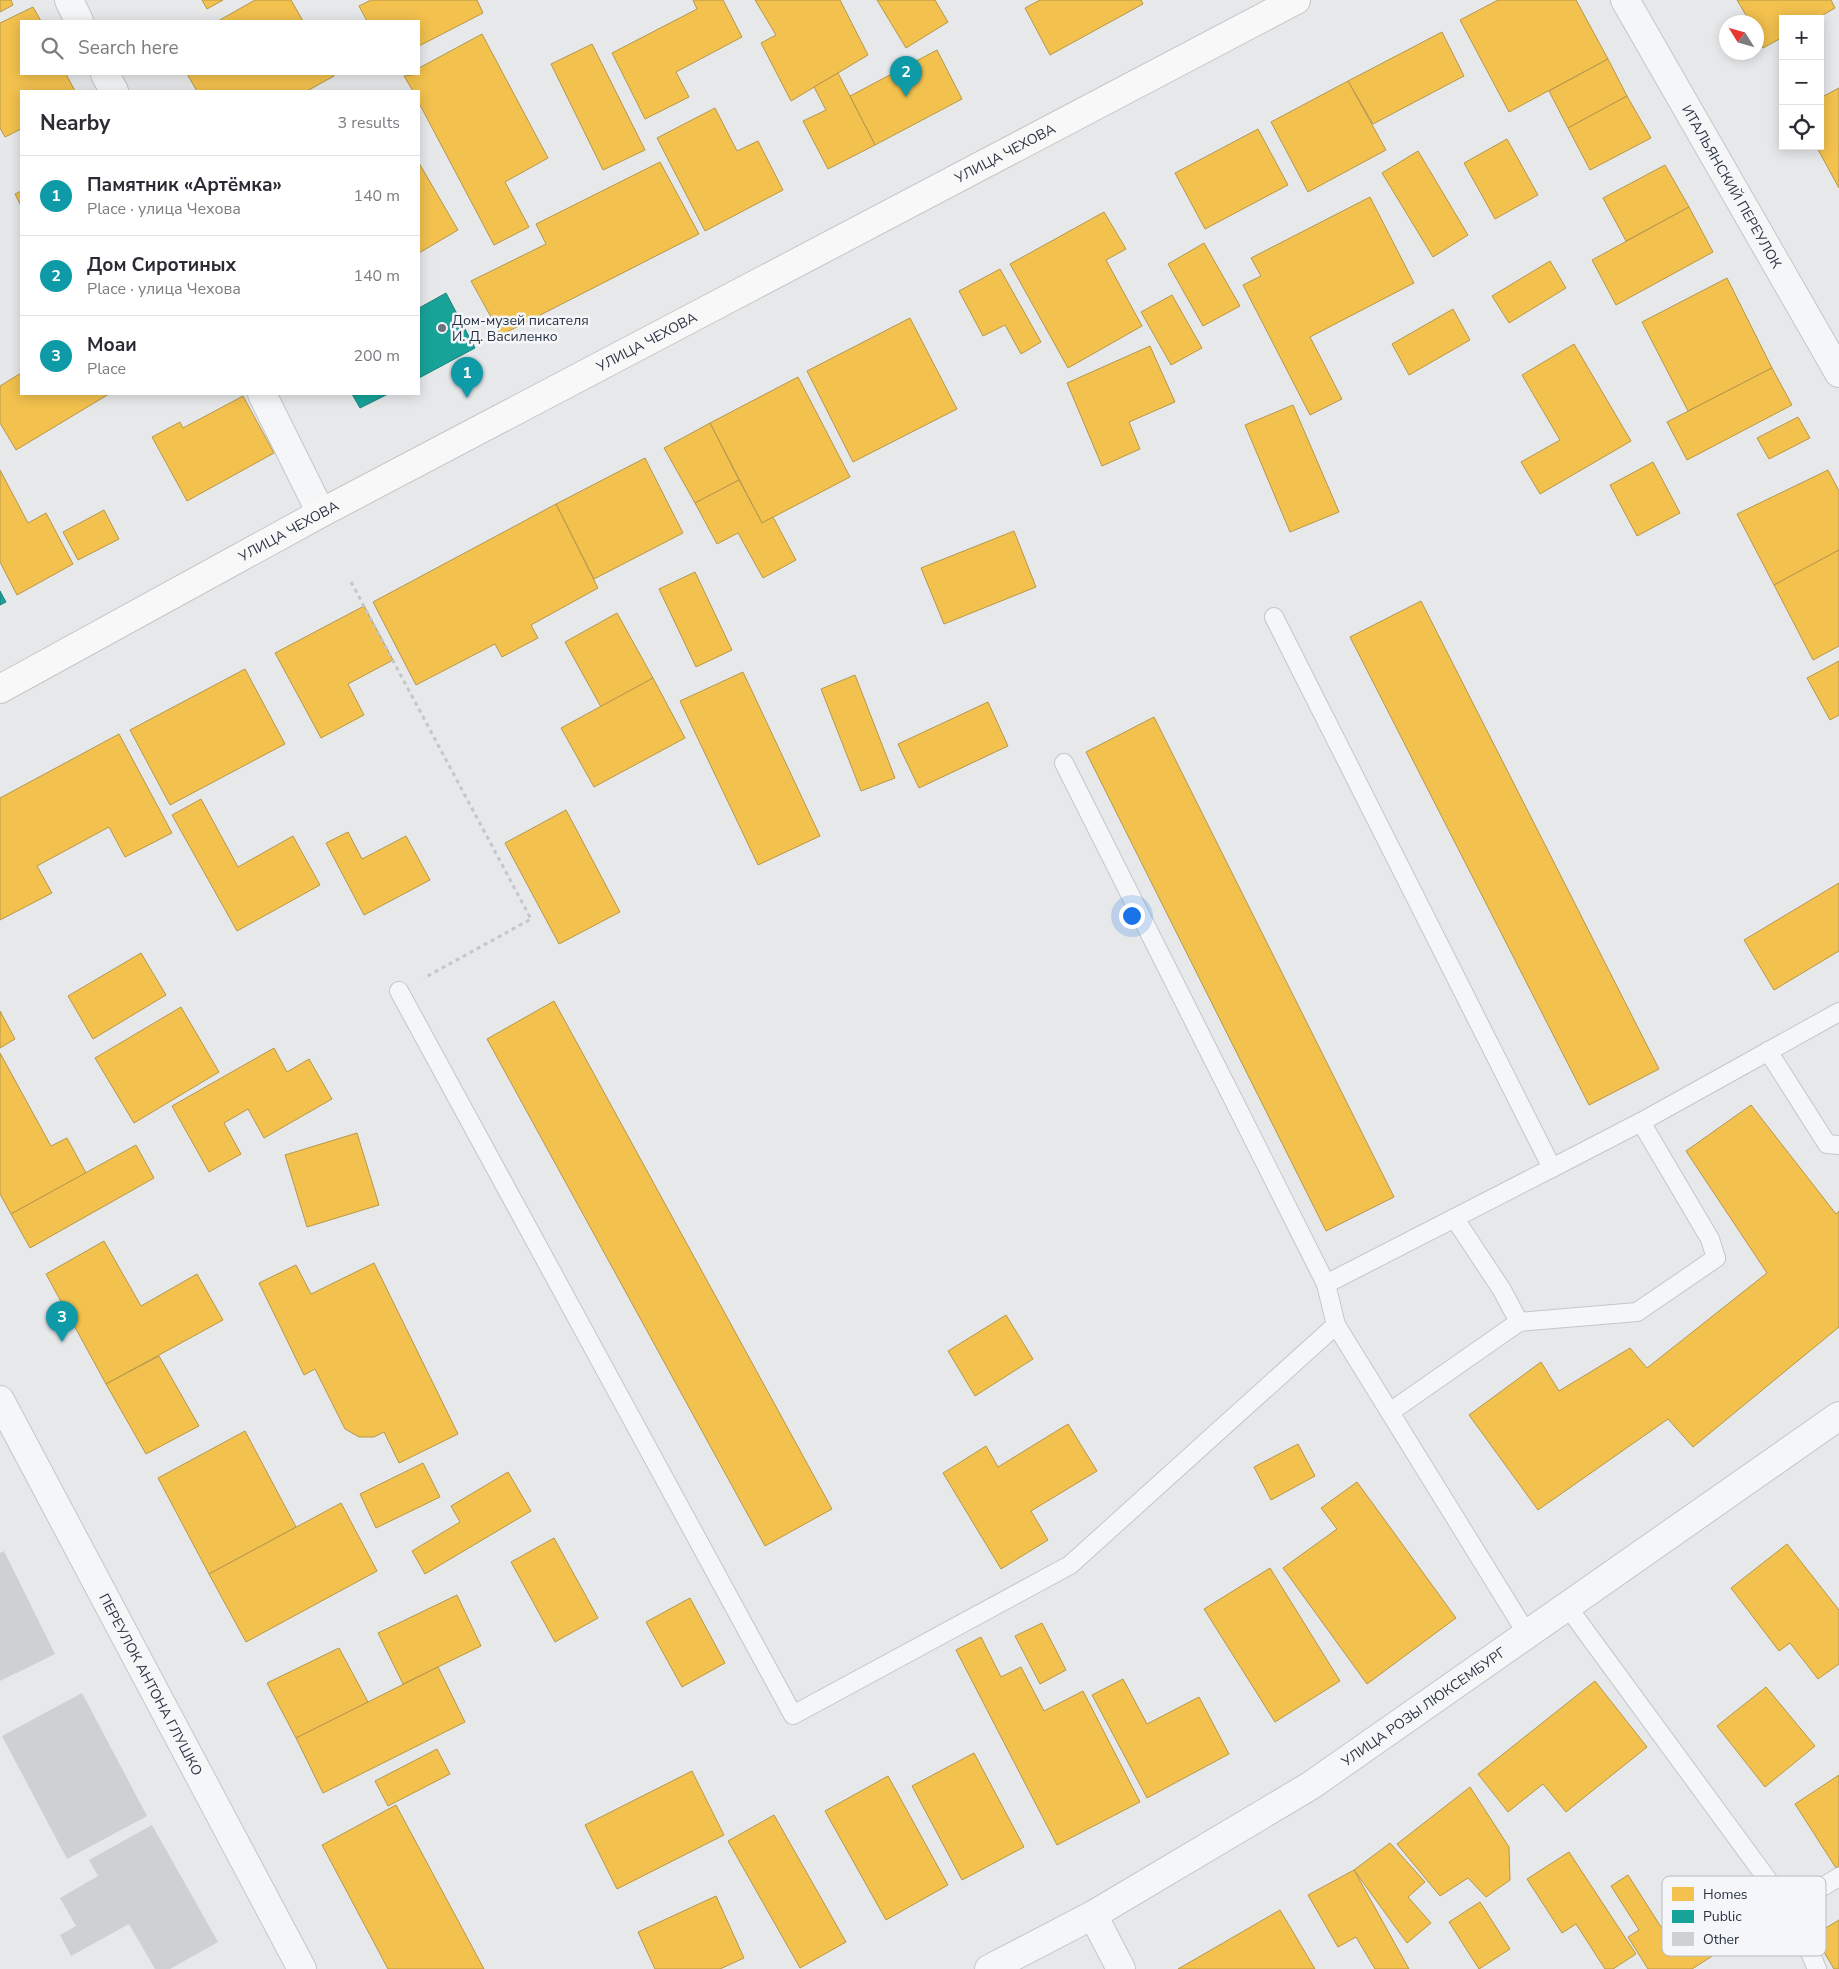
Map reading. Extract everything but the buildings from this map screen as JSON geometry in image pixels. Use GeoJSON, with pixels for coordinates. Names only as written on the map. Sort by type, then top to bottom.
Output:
{"type":"FeatureCollection","features":[{"type":"Feature","properties":{"kind":"main road","name":"УЛИЦА ЧЕХОВА"},"geometry":{"type":"LineString","coordinates":[[0,689],[320,513],[1296,0]]}},
{"type":"Feature","properties":{"kind":"street"},"geometry":{"type":"LineString","coordinates":[[69,0],[79,20]]}},
{"type":"Feature","properties":{"kind":"street","name":"ИТАЛЬЯНСКИЙ ПЕРЕУЛОК"},"geometry":{"type":"LineString","coordinates":[[1625,0],[1839,373]]}},
{"type":"Feature","properties":{"kind":"street"},"geometry":{"type":"LineString","coordinates":[[106,75],[113,90]]}},
{"type":"Feature","properties":{"kind":"street"},"geometry":{"type":"LineString","coordinates":[[262,395],[320,513]]}},
{"type":"Feature","properties":{"kind":"street","name":"ПЕРЕУЛОК АНТОНА ГЛУШКО"},"geometry":{"type":"LineString","coordinates":[[0,1400],[302,1969]]}},
{"type":"Feature","properties":{"kind":"street","name":"УЛИЦА РОЗЫ ЛЮКСЕМБУРГ"},"geometry":{"type":"LineString","coordinates":[[989,1969],[1093,1915],[1310,1786],[1839,1416]]}},
{"type":"Feature","properties":{"kind":"street"},"geometry":{"type":"LineString","coordinates":[[1093,1915],[1121,1969]]}},
{"type":"Feature","properties":{"kind":"lane"},"geometry":{"type":"LineString","coordinates":[[1274,617],[1552,1168]]}},
{"type":"Feature","properties":{"kind":"lane"},"geometry":{"type":"LineString","coordinates":[[1064,764],[1326,1284],[1336,1325],[1527,1634]]}},
{"type":"Feature","properties":{"kind":"lane"},"geometry":{"type":"LineString","coordinates":[[400,991],[793,1715],[1070,1565],[1336,1325]]}},
{"type":"Feature","properties":{"kind":"lane"},"geometry":{"type":"LineString","coordinates":[[1326,1284],[1641,1122],[1839,1012]]}},
{"type":"Feature","properties":{"kind":"lane"},"geometry":{"type":"LineString","coordinates":[[1768,1052],[1827,1144],[1839,1145]]}},
{"type":"Feature","properties":{"kind":"lane"},"geometry":{"type":"LineString","coordinates":[[1390,1412],[1519,1322],[1637,1312],[1716,1258],[1710,1239],[1641,1122]]}},
{"type":"Feature","properties":{"kind":"lane"},"geometry":{"type":"LineString","coordinates":[[1455,1219],[1502,1290],[1519,1322]]}},
{"type":"Feature","properties":{"kind":"lane"},"geometry":{"type":"LineString","coordinates":[[1567,1606],[1765,1876]]}},
{"type":"Feature","properties":{"kind":"lane"},"geometry":{"type":"LineString","coordinates":[[1826,1885],[1839,1877]]}},
{"type":"Feature","properties":{"kind":"lane"},"geometry":{"type":"LineString","coordinates":[[1812,1956],[1817,1969]]}},
{"type":"Feature","properties":{"kind":"path"},"geometry":{"type":"LineString","coordinates":[[351,582],[531,919],[400,991]]}},
{"type":"Feature","properties":{"kind":"place","name":"Дом Сиротиных"},"geometry":{"type":"Point","coordinates":[906,97]}},
{"type":"Feature","properties":{"kind":"place","name":"Дом-музей писателя И. Д. Василенко"},"geometry":{"type":"Point","coordinates":[442,328]}},
{"type":"Feature","properties":{"kind":"place","name":"Памятник «Артёмка»"},"geometry":{"type":"Point","coordinates":[467,398]}},
{"type":"Feature","properties":{"kind":"place","name":"Моаи"},"geometry":{"type":"Point","coordinates":[62,1342]}}]}
